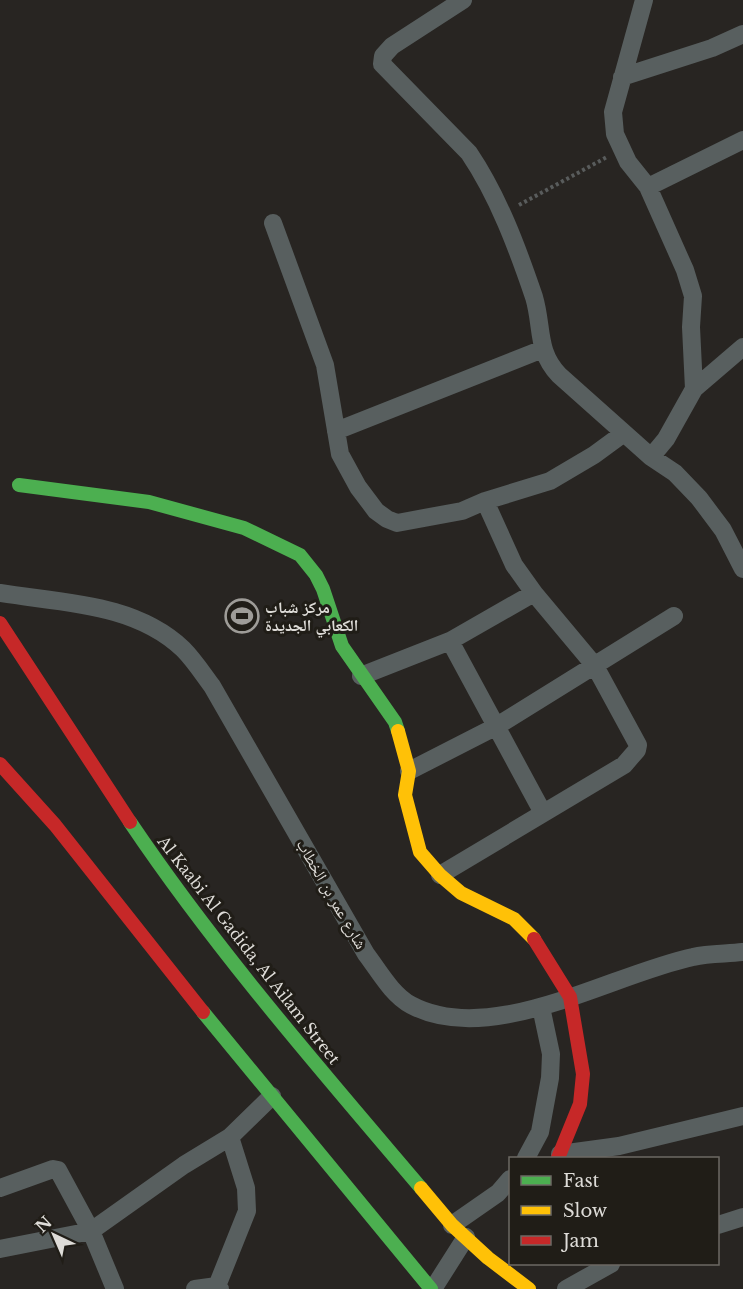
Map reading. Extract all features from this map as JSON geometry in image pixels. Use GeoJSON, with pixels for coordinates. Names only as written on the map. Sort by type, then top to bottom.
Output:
{"type":"FeatureCollection","features":[{"type":"Feature","properties":{"kind":"street"},"geometry":{"type":"LineString","coordinates":[[463,0],[392,46],[381,61],[469,153],[479,168],[503,214],[539,315],[546,360],[651,457],[675,473],[688,486],[739,549],[743,569]]}},
{"type":"Feature","properties":{"kind":"street"},"geometry":{"type":"LineString","coordinates":[[644,0],[613,112],[615,134],[621,149],[648,187],[685,270],[693,296],[694,389]]}},
{"type":"Feature","properties":{"kind":"street"},"geometry":{"type":"LineString","coordinates":[[622,77],[712,48],[743,34]]}},
{"type":"Feature","properties":{"kind":"street"},"geometry":{"type":"LineString","coordinates":[[648,187],[743,140]]}},
{"type":"Feature","properties":{"kind":"street"},"geometry":{"type":"LineString","coordinates":[[273,223],[326,365],[340,454],[349,472],[376,511],[387,519],[398,523],[462,511],[485,501],[550,481],[594,455],[624,433]]}},
{"type":"Feature","properties":{"kind":"street"},"geometry":{"type":"LineString","coordinates":[[651,457],[666,439],[694,389],[743,347]]}},
{"type":"Feature","properties":{"kind":"street"},"geometry":{"type":"LineString","coordinates":[[336,431],[543,349]]}},
{"type":"Feature","properties":{"kind":"street"},"geometry":{"type":"LineString","coordinates":[[19,484],[149,502],[244,528],[300,555],[316,575],[323,589],[342,646],[395,722],[409,771],[405,795],[420,852],[440,875],[461,893],[507,915],[526,929],[541,948],[570,997],[583,1074],[580,1104],[559,1156]]}},
{"type":"Feature","properties":{"kind":"street"},"geometry":{"type":"LineString","coordinates":[[440,875],[624,765],[637,750],[636,740],[595,666],[534,593],[514,565],[485,501]]}},
{"type":"Feature","properties":{"kind":"street","name":"شارع عمر بن الخطاب"},"geometry":{"type":"LineString","coordinates":[[0,593],[112,610],[147,624],[183,649],[212,686],[366,954],[396,992],[409,1004],[429,1014],[451,1018],[512,1014],[541,1007],[694,956],[743,952]]}},
{"type":"Feature","properties":{"kind":"street"},"geometry":{"type":"LineString","coordinates":[[362,676],[450,641],[534,593]]}},
{"type":"Feature","properties":{"kind":"street"},"geometry":{"type":"LineString","coordinates":[[409,771],[497,726],[674,616]]}},
{"type":"Feature","properties":{"kind":"street","name":"Al Kaabi Al Gadida, Al Ailam Street"},"geometry":{"type":"LineString","coordinates":[[0,622],[170,881],[310,1057],[472,1249],[514,1270],[530,1289]]}},
{"type":"Feature","properties":{"kind":"street"},"geometry":{"type":"LineString","coordinates":[[450,641],[543,813]]}},
{"type":"Feature","properties":{"kind":"street"},"geometry":{"type":"LineString","coordinates":[[0,764],[55,825],[272,1096],[434,1286],[472,1249]]}},
{"type":"Feature","properties":{"kind":"street"},"geometry":{"type":"LineString","coordinates":[[527,1157],[540,1132],[550,1078],[550,1054],[541,1007]]}},
{"type":"Feature","properties":{"kind":"street"},"geometry":{"type":"LineString","coordinates":[[0,1249],[91,1230],[230,1137],[272,1096]]}},
{"type":"Feature","properties":{"kind":"street"},"geometry":{"type":"LineString","coordinates":[[559,1156],[619,1146],[743,1116]]}},
{"type":"Feature","properties":{"kind":"street"},"geometry":{"type":"LineString","coordinates":[[195,1289],[218,1287],[247,1211],[246,1188],[230,1137]]}},
{"type":"Feature","properties":{"kind":"street"},"geometry":{"type":"LineString","coordinates":[[0,1188],[56,1169],[61,1173],[91,1230],[115,1289]]}},
{"type":"Feature","properties":{"kind":"street"},"geometry":{"type":"LineString","coordinates":[[452,1225],[498,1193],[509,1180]]}},
{"type":"Feature","properties":{"kind":"street"},"geometry":{"type":"LineString","coordinates":[[719,1224],[743,1217]]}},
{"type":"Feature","properties":{"kind":"street"},"geometry":{"type":"LineString","coordinates":[[566,1289],[608,1265]]}},
{"type":"Feature","properties":{"kind":"path"},"geometry":{"type":"LineString","coordinates":[[503,214],[621,149]]}},
{"type":"Feature","properties":{"kind":"traffic: fast"},"geometry":{"type":"LineString","coordinates":[[19,485],[149,502],[244,528],[300,555],[316,575],[323,589],[342,646],[395,722],[398,731]]}},
{"type":"Feature","properties":{"kind":"traffic: fast"},"geometry":{"type":"LineString","coordinates":[[130,822],[163,870],[234,963],[307,1054],[421,1188]]}},
{"type":"Feature","properties":{"kind":"traffic: fast"},"geometry":{"type":"LineString","coordinates":[[203,1012],[431,1289]]}},
{"type":"Feature","properties":{"kind":"traffic: slow"},"geometry":{"type":"LineString","coordinates":[[398,731],[409,771],[405,795],[420,852],[440,875],[461,893],[514,919],[534,939]]}},
{"type":"Feature","properties":{"kind":"traffic: slow"},"geometry":{"type":"LineString","coordinates":[[421,1188],[452,1225],[488,1258],[529,1289]]}},
{"type":"Feature","properties":{"kind":"traffic: jam"},"geometry":{"type":"LineString","coordinates":[[0,623],[130,822]]}},
{"type":"Feature","properties":{"kind":"traffic: jam"},"geometry":{"type":"LineString","coordinates":[[0,764],[55,825],[203,1012]]}},
{"type":"Feature","properties":{"kind":"traffic: jam"},"geometry":{"type":"LineString","coordinates":[[534,939],[570,997],[583,1074],[580,1104],[558,1157]]}},
{"type":"Feature","properties":{"kind":"place","name":"مركز شباب الكعابي الجديدة"},"geometry":{"type":"Point","coordinates":[242,616]}}]}
